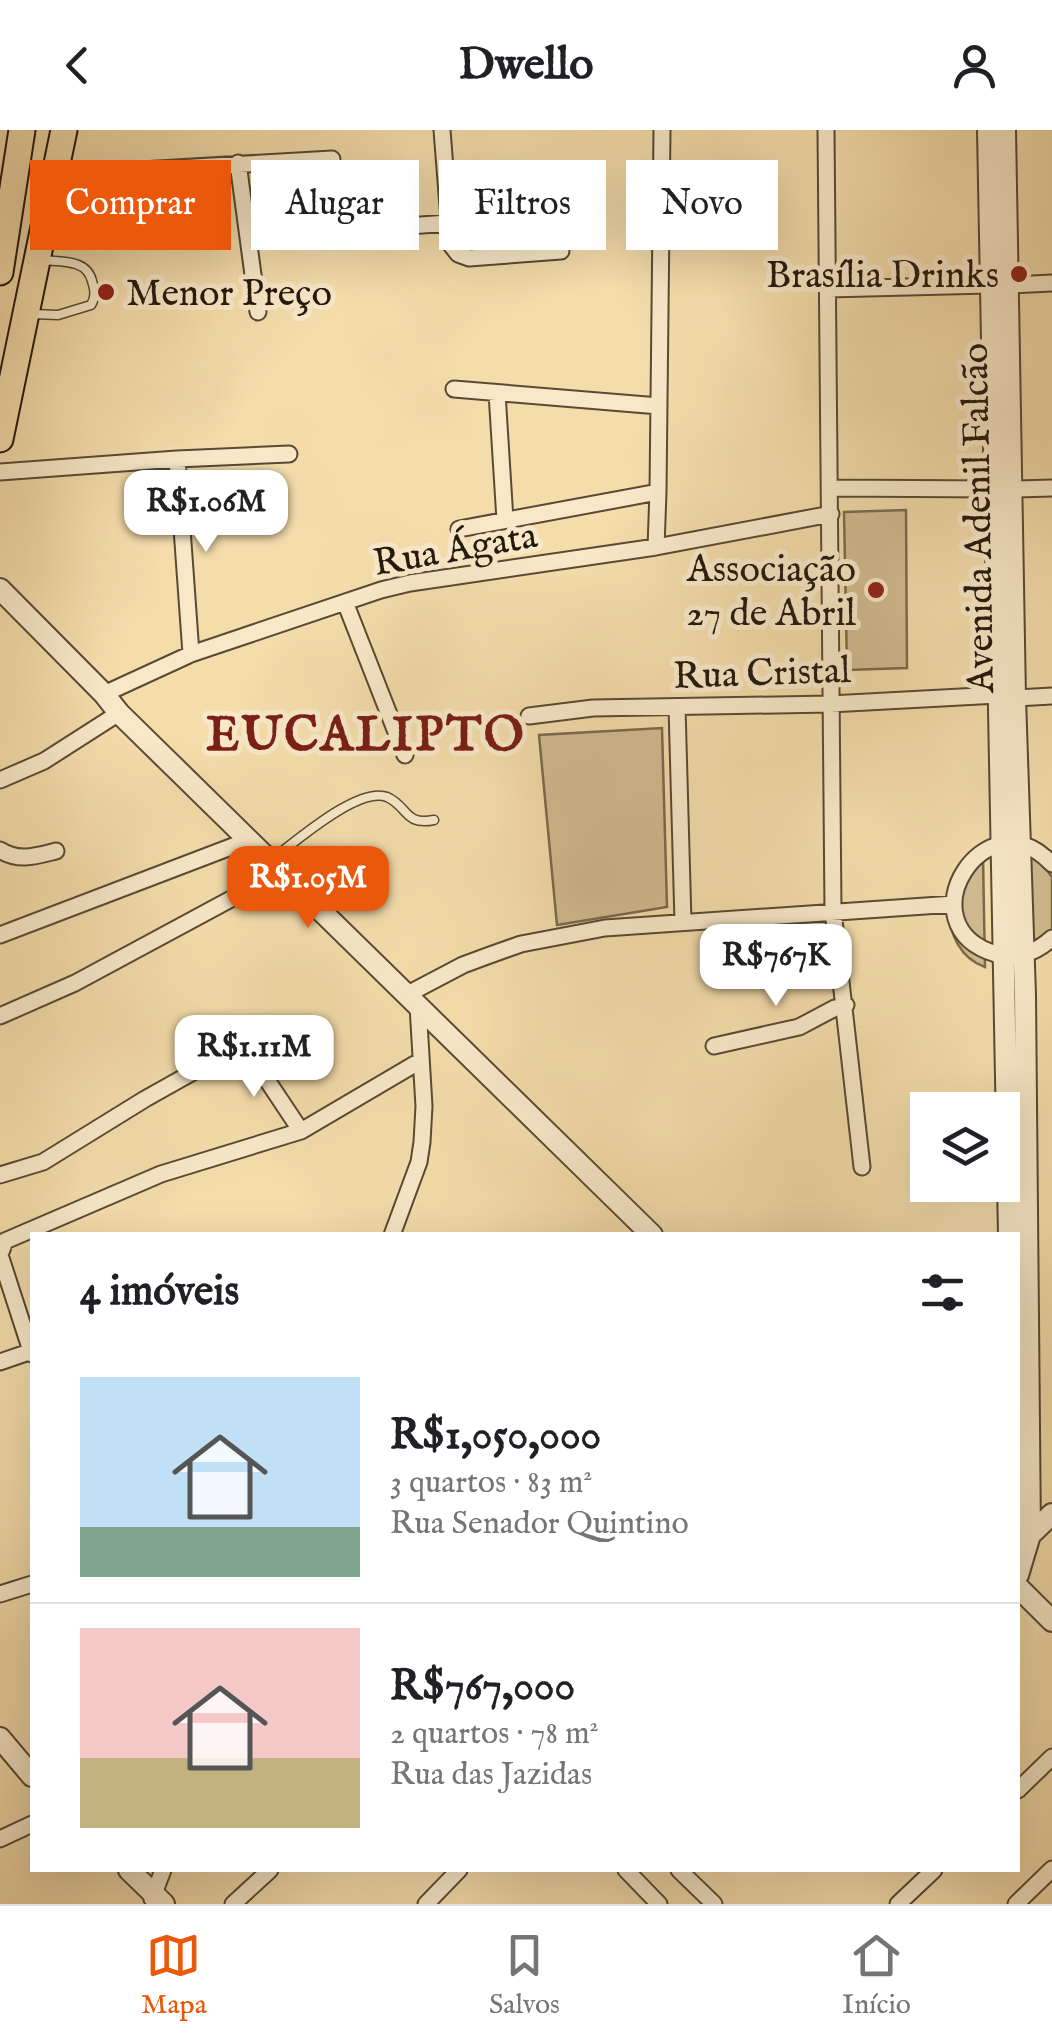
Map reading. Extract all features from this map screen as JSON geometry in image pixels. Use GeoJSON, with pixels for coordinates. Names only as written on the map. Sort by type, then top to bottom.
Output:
{"type":"FeatureCollection","features":[{"type":"Feature","properties":{"kind":"main road"},"geometry":{"type":"LineString","coordinates":[[2,262],[22,130]]}},
{"type":"Feature","properties":{"kind":"main road"},"geometry":{"type":"LineString","coordinates":[[59,160],[64,130]]}},
{"type":"Feature","properties":{"kind":"main road"},"geometry":{"type":"LineString","coordinates":[[0,174],[2,262]]}},
{"type":"Feature","properties":{"kind":"main road"},"geometry":{"type":"LineString","coordinates":[[0,439],[9,355],[27,314],[40,250]]}},
{"type":"Feature","properties":{"kind":"street"},"geometry":{"type":"LineString","coordinates":[[442,130],[444,160]]}},
{"type":"Feature","properties":{"kind":"street"},"geometry":{"type":"LineString","coordinates":[[656,547],[662,130]]}},
{"type":"Feature","properties":{"kind":"street"},"geometry":{"type":"LineString","coordinates":[[826,130],[834,911],[862,1166]]}},
{"type":"Feature","properties":{"kind":"street","name":"Avenida Adenil Falcão"},"geometry":{"type":"LineString","coordinates":[[988,130],[999,285],[1006,697],[1029,1483],[1024,1538]]}},
{"type":"Feature","properties":{"kind":"street","name":"Avenida Adenil Falcão"},"geometry":{"type":"LineString","coordinates":[[999,285],[1005,130]]}},
{"type":"Feature","properties":{"kind":"street"},"geometry":{"type":"LineString","coordinates":[[231,163],[332,158]]}},
{"type":"Feature","properties":{"kind":"street"},"geometry":{"type":"LineString","coordinates":[[238,163],[258,312]]}},
{"type":"Feature","properties":{"kind":"street"},"geometry":{"type":"LineString","coordinates":[[249,238],[439,223]]}},
{"type":"Feature","properties":{"kind":"street"},"geometry":{"type":"LineString","coordinates":[[456,250],[469,258],[562,251]]}},
{"type":"Feature","properties":{"kind":"street"},"geometry":{"type":"LineString","coordinates":[[828,289],[1052,284]]}},
{"type":"Feature","properties":{"kind":"street"},"geometry":{"type":"LineString","coordinates":[[454,389],[659,406]]}},
{"type":"Feature","properties":{"kind":"street"},"geometry":{"type":"LineString","coordinates":[[497,393],[505,520]]}},
{"type":"Feature","properties":{"kind":"street"},"geometry":{"type":"LineString","coordinates":[[0,472],[289,454]]}},
{"type":"Feature","properties":{"kind":"street"},"geometry":{"type":"LineString","coordinates":[[177,459],[190,654]]}},
{"type":"Feature","properties":{"kind":"street"},"geometry":{"type":"LineString","coordinates":[[830,488],[1052,488]]}},
{"type":"Feature","properties":{"kind":"street"},"geometry":{"type":"LineString","coordinates":[[459,529],[658,492]]}},
{"type":"Feature","properties":{"kind":"street","name":"Rua Ágata"},"geometry":{"type":"LineString","coordinates":[[104,694],[190,654],[410,583],[656,547],[831,514]]}},
{"type":"Feature","properties":{"kind":"street"},"geometry":{"type":"LineString","coordinates":[[0,590],[119,713],[649,1232]]}},
{"type":"Feature","properties":{"kind":"street"},"geometry":{"type":"LineString","coordinates":[[344,602],[404,755]]}},
{"type":"Feature","properties":{"kind":"street","name":"Rua Cristal"},"geometry":{"type":"LineString","coordinates":[[529,716],[593,708],[1052,696]]}},
{"type":"Feature","properties":{"kind":"street"},"geometry":{"type":"LineString","coordinates":[[677,707],[683,922]]}},
{"type":"Feature","properties":{"kind":"street"},"geometry":{"type":"LineString","coordinates":[[0,780],[44,761],[119,713]]}},
{"type":"Feature","properties":{"kind":"street"},"geometry":{"type":"LineString","coordinates":[[0,935],[248,840]]}},
{"type":"Feature","properties":{"kind":"street"},"geometry":{"type":"LineString","coordinates":[[1052,864],[1035,850],[1010,845],[982,852],[966,866],[956,884],[954,904],[958,922],[969,939],[984,950],[1013,955],[1035,951],[1052,938]]}},
{"type":"Feature","properties":{"kind":"street"},"geometry":{"type":"LineString","coordinates":[[0,850],[18,858],[56,852]]}},
{"type":"Feature","properties":{"kind":"street"},"geometry":{"type":"LineString","coordinates":[[0,1016],[75,983],[277,866]]}},
{"type":"Feature","properties":{"kind":"street"},"geometry":{"type":"LineString","coordinates":[[412,1000],[463,965],[521,944],[605,928],[954,904]]}},
{"type":"Feature","properties":{"kind":"street"},"geometry":{"type":"LineString","coordinates":[[393,1232],[422,1142],[424,1106],[412,1000]]}},
{"type":"Feature","properties":{"kind":"street"},"geometry":{"type":"LineString","coordinates":[[714,1046],[799,1027],[846,1005]]}},
{"type":"Feature","properties":{"kind":"street"},"geometry":{"type":"LineString","coordinates":[[0,1176],[43,1162],[243,1044],[302,1131]]}},
{"type":"Feature","properties":{"kind":"street"},"geometry":{"type":"LineString","coordinates":[[30,1346],[0,1255],[5,1241],[161,1174],[302,1131],[420,1062]]}},
{"type":"Feature","properties":{"kind":"street","name":"Avenida Adenil Falcão"},"geometry":{"type":"LineString","coordinates":[[1009,1232],[1017,1090]]}},
{"type":"Feature","properties":{"kind":"street"},"geometry":{"type":"LineString","coordinates":[[0,1362],[30,1353]]}},
{"type":"Feature","properties":{"kind":"street"},"geometry":{"type":"LineString","coordinates":[[1029,1483],[1041,1495],[1052,1497]]}},
{"type":"Feature","properties":{"kind":"street"},"geometry":{"type":"LineString","coordinates":[[1024,1538],[1052,1514]]}},
{"type":"Feature","properties":{"kind":"street"},"geometry":{"type":"LineString","coordinates":[[0,1594],[30,1585]]}},
{"type":"Feature","properties":{"kind":"street"},"geometry":{"type":"LineString","coordinates":[[1020,1590],[1052,1620]]}},
{"type":"Feature","properties":{"kind":"street"},"geometry":{"type":"LineString","coordinates":[[0,1738],[30,1774]]}},
{"type":"Feature","properties":{"kind":"street"},"geometry":{"type":"LineString","coordinates":[[1020,1788],[1052,1756]]}},
{"type":"Feature","properties":{"kind":"street"},"geometry":{"type":"LineString","coordinates":[[0,1839],[30,1825]]}},
{"type":"Feature","properties":{"kind":"street"},"geometry":{"type":"LineString","coordinates":[[1016,1904],[1052,1869]]}},
{"type":"Feature","properties":{"kind":"street"},"geometry":{"type":"LineString","coordinates":[[131,1872],[156,1900]]}},
{"type":"Feature","properties":{"kind":"street"},"geometry":{"type":"LineString","coordinates":[[156,1900],[162,1872]]}},
{"type":"Feature","properties":{"kind":"street"},"geometry":{"type":"LineString","coordinates":[[233,1904],[268,1872]]}},
{"type":"Feature","properties":{"kind":"street"},"geometry":{"type":"LineString","coordinates":[[426,1904],[458,1872]]}},
{"type":"Feature","properties":{"kind":"street"},"geometry":{"type":"LineString","coordinates":[[628,1872],[660,1904]]}},
{"type":"Feature","properties":{"kind":"street"},"geometry":{"type":"LineString","coordinates":[[682,1872],[714,1904]]}},
{"type":"Feature","properties":{"kind":"street"},"geometry":{"type":"LineString","coordinates":[[898,1904],[932,1872]]}},
{"type":"Feature","properties":{"kind":"lane"},"geometry":{"type":"LineString","coordinates":[[27,314],[68,314],[91,305],[95,298],[90,272],[85,267],[38,259]]}},
{"type":"Feature","properties":{"kind":"lane"},"geometry":{"type":"LineString","coordinates":[[277,866],[332,815],[366,797],[390,798],[418,822],[434,820]]}},
{"type":"Feature","properties":{"kind":"shaded area","name":"Associação 27 de Abril"},"geometry":{"type":"Polygon","coordinates":[[[906,510],[907,668],[847,670],[844,512],[906,510]]]}},
{"type":"Feature","properties":{"kind":"shaded area"},"geometry":{"type":"Polygon","coordinates":[[[662,728],[667,907],[557,925],[539,735],[662,728]]]}},
{"type":"Feature","properties":{"kind":"shaded area"},"geometry":{"type":"Polygon","coordinates":[[[1026,852],[1052,877],[1052,931],[1029,965],[1026,852]]]}},
{"type":"Feature","properties":{"kind":"shaded area"},"geometry":{"type":"Polygon","coordinates":[[[983,857],[985,967],[969,958],[958,944],[946,908],[983,857]]]}},
{"type":"Feature","properties":{"kind":"place","name":"Brasília Drinks"},"geometry":{"type":"Point","coordinates":[1019,274]}},
{"type":"Feature","properties":{"kind":"place","name":"Menor Preço"},"geometry":{"type":"Point","coordinates":[106,292]}},
{"type":"Feature","properties":{"kind":"place","name":"Associação 27 de Abril"},"geometry":{"type":"Point","coordinates":[876,590]}},
{"type":"Feature","properties":{"kind":"district","name":"EUCALIPTO"},"geometry":{"type":"Point","coordinates":[366,733]}}]}
